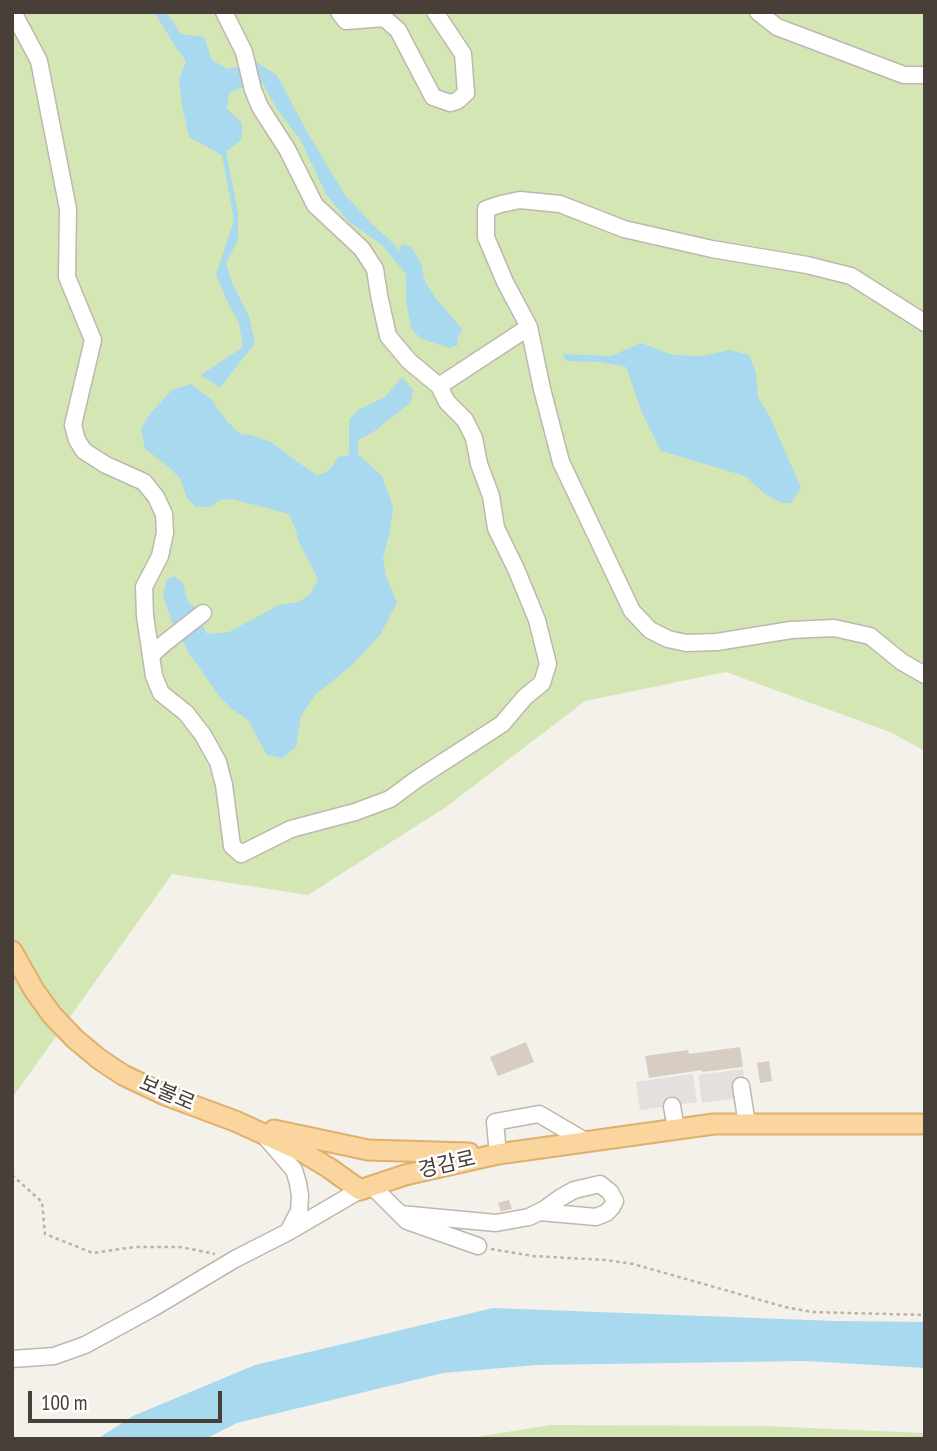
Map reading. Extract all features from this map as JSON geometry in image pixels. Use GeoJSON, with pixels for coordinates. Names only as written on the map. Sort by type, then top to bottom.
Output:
{"type":"FeatureCollection","features":[{"type":"Feature","properties":{"kind":"main road","name":"보불로"},"geometry":{"type":"LineString","coordinates":[[12,951],[52,1015],[99,1059],[123,1075],[165,1095],[262,1132],[366,1188]]}},
{"type":"Feature","properties":{"kind":"main road"},"geometry":{"type":"LineString","coordinates":[[235,1121],[368,1150],[498,1153]]}},
{"type":"Feature","properties":{"kind":"main road","name":"경감로"},"geometry":{"type":"LineString","coordinates":[[366,1188],[405,1175],[498,1153],[714,1124],[925,1124]]}},
{"type":"Feature","properties":{"kind":"street"},"geometry":{"type":"LineString","coordinates":[[13,12],[39,61],[68,209],[66,277],[93,340],[73,425],[77,440],[85,451],[106,465],[144,482],[156,497],[164,514],[165,533],[160,556],[144,587],[145,616],[154,676],[161,692],[186,713],[218,762],[224,785],[232,846],[241,854],[291,829],[355,812],[390,799],[502,724],[542,682],[548,664],[537,620],[496,528],[491,496],[479,464],[474,438],[465,420],[447,402],[439,386],[409,361],[388,335],[375,269],[362,250],[316,205],[287,149],[260,107],[244,52],[224,12]]}},
{"type":"Feature","properties":{"kind":"street"},"geometry":{"type":"LineString","coordinates":[[339,12],[346,20],[384,18],[398,30],[433,97],[450,103],[466,93],[463,54],[435,12]]}},
{"type":"Feature","properties":{"kind":"street"},"geometry":{"type":"LineString","coordinates":[[758,12],[777,27],[904,75],[925,75]]}},
{"type":"Feature","properties":{"kind":"street"},"geometry":{"type":"LineString","coordinates":[[925,323],[851,275],[712,249],[624,229],[560,204],[520,200],[486,209],[486,237],[528,327],[561,462],[632,611],[650,630],[668,639],[686,643],[717,642],[791,630],[834,628],[870,636],[902,662],[925,675]]}},
{"type":"Feature","properties":{"kind":"street"},"geometry":{"type":"LineString","coordinates":[[439,386],[528,327]]}},
{"type":"Feature","properties":{"kind":"street"},"geometry":{"type":"LineString","coordinates":[[151,655],[203,614]]}},
{"type":"Feature","properties":{"kind":"street"},"geometry":{"type":"LineString","coordinates":[[741,1086],[747,1124]]}},
{"type":"Feature","properties":{"kind":"street"},"geometry":{"type":"LineString","coordinates":[[672,1105],[676,1129]]}},
{"type":"Feature","properties":{"kind":"street"},"geometry":{"type":"LineString","coordinates":[[498,1153],[495,1122],[539,1114],[585,1142]]}},
{"type":"Feature","properties":{"kind":"street"},"geometry":{"type":"LineString","coordinates":[[262,1132],[294,1170],[298,1184],[299,1211],[288,1232]]}},
{"type":"Feature","properties":{"kind":"street"},"geometry":{"type":"LineString","coordinates":[[366,1188],[407,1221],[478,1246]]}},
{"type":"Feature","properties":{"kind":"street","name":"경감로"},"geometry":{"type":"LineString","coordinates":[[12,1359],[54,1356],[85,1345],[366,1188]]}},
{"type":"Feature","properties":{"kind":"street"},"geometry":{"type":"LineString","coordinates":[[400,1214],[496,1223],[529,1217],[540,1212]]}},
{"type":"Feature","properties":{"kind":"path"},"geometry":{"type":"LineString","coordinates":[[12,1175],[42,1202],[46,1234],[93,1253],[135,1247],[181,1247],[235,1259]]}},
{"type":"Feature","properties":{"kind":"path"},"geometry":{"type":"LineString","coordinates":[[478,1246],[533,1256],[633,1264],[785,1307],[812,1312],[925,1315]]}},
{"type":"Feature","properties":{"kind":"green space"},"geometry":{"type":"Polygon","coordinates":[[[12,12],[925,12],[925,751],[890,732],[726,672],[585,701],[446,807],[308,895],[172,874],[12,1098],[12,12]]]}},
{"type":"Feature","properties":{"kind":"green space"},"geometry":{"type":"Polygon","coordinates":[[[551,1425],[763,1426],[925,1433],[925,1439],[463,1439],[551,1425]]]}},
{"type":"Feature","properties":{"kind":"shaded area"},"geometry":{"type":"Polygon","coordinates":[[[743,1069],[746,1097],[702,1103],[698,1075],[743,1069]]]}},
{"type":"Feature","properties":{"kind":"shaded area"},"geometry":{"type":"Polygon","coordinates":[[[693,1074],[697,1102],[640,1110],[636,1082],[693,1074]]]}},
{"type":"Feature","properties":{"kind":"water"},"geometry":{"type":"Polygon","coordinates":[[[154,12],[166,12],[181,34],[204,37],[212,60],[228,69],[256,62],[277,75],[345,195],[395,245],[398,252],[402,244],[411,247],[421,263],[425,282],[463,330],[457,337],[458,345],[450,348],[421,339],[411,328],[406,301],[406,274],[382,245],[348,221],[326,194],[300,139],[276,108],[263,83],[245,86],[229,93],[227,109],[242,123],[242,139],[226,152],[238,212],[238,240],[226,263],[232,283],[249,316],[255,343],[220,388],[201,375],[243,347],[239,323],[216,275],[234,220],[222,155],[189,137],[179,80],[186,61],[154,12]]]}},
{"type":"Feature","properties":{"kind":"water"},"geometry":{"type":"Polygon","coordinates":[[[641,343],[673,355],[702,356],[730,350],[749,355],[756,372],[758,397],[771,419],[801,488],[791,503],[781,503],[765,494],[745,476],[661,451],[642,413],[626,367],[600,362],[566,361],[563,354],[611,356],[641,343]]]}},
{"type":"Feature","properties":{"kind":"water"},"geometry":{"type":"Polygon","coordinates":[[[402,377],[413,390],[411,402],[372,433],[358,440],[358,454],[382,476],[393,507],[383,559],[386,576],[397,603],[380,635],[352,665],[315,695],[301,716],[296,747],[282,758],[267,755],[248,720],[219,696],[189,653],[171,620],[163,595],[167,579],[174,576],[183,583],[187,600],[196,609],[207,634],[229,632],[279,605],[299,602],[311,593],[318,579],[299,542],[289,514],[232,499],[220,500],[210,507],[196,507],[187,498],[180,478],[145,449],[141,429],[149,415],[172,390],[191,384],[211,399],[240,434],[271,442],[316,475],[325,473],[338,457],[349,455],[349,420],[358,410],[385,397],[402,377]]]}},
{"type":"Feature","properties":{"kind":"water"},"geometry":{"type":"Polygon","coordinates":[[[493,1308],[925,1322],[925,1368],[806,1361],[537,1365],[443,1373],[237,1423],[205,1439],[97,1439],[133,1416],[255,1365],[493,1308]]]}},
{"type":"Feature","properties":{"kind":"building"},"geometry":{"type":"Polygon","coordinates":[[[526,1042],[534,1062],[498,1076],[490,1057],[526,1042]]]}},
{"type":"Feature","properties":{"kind":"building"},"geometry":{"type":"Polygon","coordinates":[[[740,1047],[743,1067],[649,1078],[645,1056],[688,1050],[689,1054],[740,1047]]]}},
{"type":"Feature","properties":{"kind":"building"},"geometry":{"type":"Polygon","coordinates":[[[769,1061],[772,1081],[760,1083],[757,1063],[769,1061]]]}},
{"type":"Feature","properties":{"kind":"building"},"geometry":{"type":"Polygon","coordinates":[[[509,1200],[512,1209],[501,1211],[498,1203],[509,1200]]]}}]}
